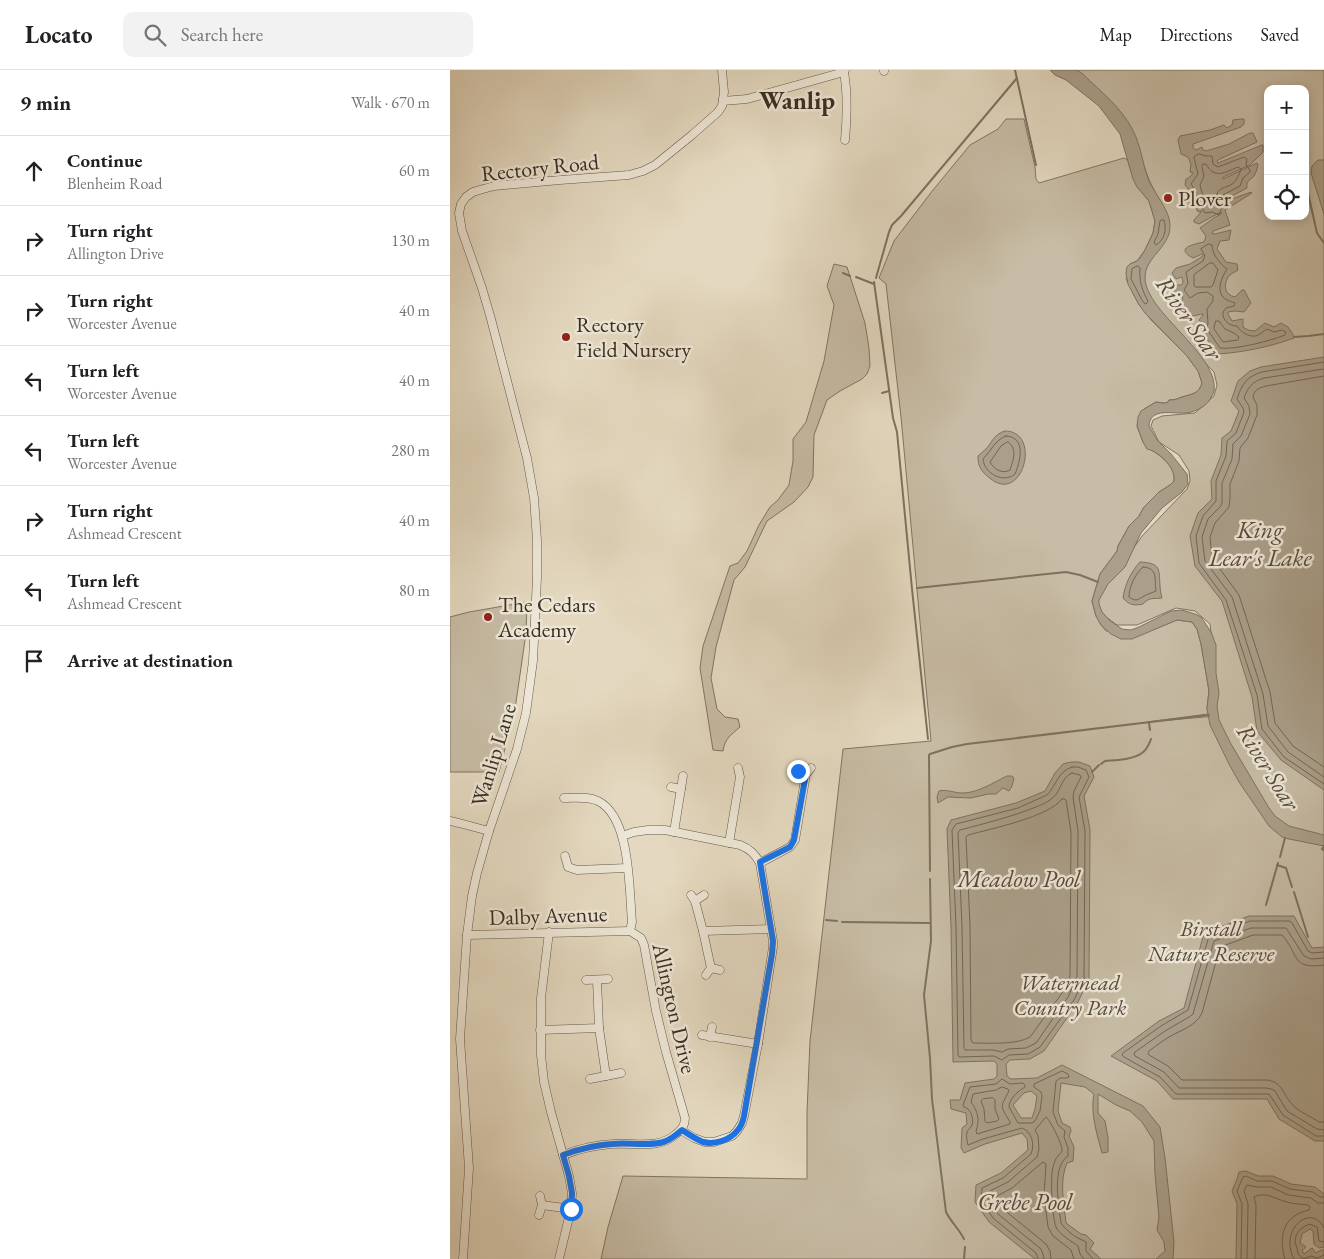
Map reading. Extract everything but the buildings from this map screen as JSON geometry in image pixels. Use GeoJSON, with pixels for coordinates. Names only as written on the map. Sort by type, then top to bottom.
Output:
{"type":"FeatureCollection","features":[{"type":"Feature","properties":{"kind":"street"},"geometry":{"type":"LineString","coordinates":[[722,70],[723,102],[747,100],[844,71],[847,120],[845,140]]}},
{"type":"Feature","properties":{"kind":"street","name":"Rectory Road"},"geometry":{"type":"LineString","coordinates":[[499,352],[482,288],[459,220],[461,204],[466,197],[473,192],[494,186],[629,175],[643,171],[655,166],[692,135],[718,112],[723,102]]}},
{"type":"Feature","properties":{"kind":"street","name":"Wanlip Lane"},"geometry":{"type":"LineString","coordinates":[[462,1259],[469,1168],[460,1039],[467,935],[472,896],[488,832],[515,754],[526,713],[533,661],[537,591],[537,540],[533,489],[527,458],[499,352]]}},
{"type":"Feature","properties":{"kind":"street"},"geometry":{"type":"LineString","coordinates":[[729,843],[743,777],[738,768]]}},
{"type":"Feature","properties":{"kind":"street"},"geometry":{"type":"LineString","coordinates":[[760,862],[790,847],[794,840],[805,771]]}},
{"type":"Feature","properties":{"kind":"street"},"geometry":{"type":"LineString","coordinates":[[674,832],[683,776]]}},
{"type":"Feature","properties":{"kind":"street"},"geometry":{"type":"LineString","coordinates":[[671,787],[681,789]]}},
{"type":"Feature","properties":{"kind":"street"},"geometry":{"type":"LineString","coordinates":[[582,788],[582,798]]}},
{"type":"Feature","properties":{"kind":"street","name":"Allington Drive"},"geometry":{"type":"LineString","coordinates":[[564,798],[597,800],[611,811],[622,836],[632,922],[630,931],[641,938],[644,945],[656,1011],[685,1118],[682,1130]]}},
{"type":"Feature","properties":{"kind":"street"},"geometry":{"type":"LineString","coordinates":[[450,821],[459,822],[488,832]]}},
{"type":"Feature","properties":{"kind":"street"},"geometry":{"type":"LineString","coordinates":[[563,1155],[584,1148],[607,1144],[654,1144],[664,1142],[682,1130],[694,1138],[705,1142],[714,1142],[732,1136],[738,1131],[744,1116],[758,1044],[773,941],[760,862],[755,854],[740,845],[665,830],[648,830],[622,836]]}},
{"type":"Feature","properties":{"kind":"street"},"geometry":{"type":"LineString","coordinates":[[565,856],[565,870],[627,868]]}},
{"type":"Feature","properties":{"kind":"street"},"geometry":{"type":"LineString","coordinates":[[704,895],[693,898],[703,931],[709,972],[720,970]]}},
{"type":"Feature","properties":{"kind":"street"},"geometry":{"type":"LineString","coordinates":[[703,931],[772,929]]}},
{"type":"Feature","properties":{"kind":"street","name":"Dalby Avenue"},"geometry":{"type":"LineString","coordinates":[[467,935],[630,931]]}},
{"type":"Feature","properties":{"kind":"street"},"geometry":{"type":"LineString","coordinates":[[549,932],[541,998],[541,1055],[544,1082],[572,1193],[571,1209],[559,1259]]}},
{"type":"Feature","properties":{"kind":"street"},"geometry":{"type":"LineString","coordinates":[[586,980],[608,979]]}},
{"type":"Feature","properties":{"kind":"street"},"geometry":{"type":"LineString","coordinates":[[597,980],[599,1028],[606,1076]]}},
{"type":"Feature","properties":{"kind":"street"},"geometry":{"type":"LineString","coordinates":[[712,1026],[706,1036],[758,1044]]}},
{"type":"Feature","properties":{"kind":"street"},"geometry":{"type":"LineString","coordinates":[[540,1030],[599,1028]]}},
{"type":"Feature","properties":{"kind":"street"},"geometry":{"type":"LineString","coordinates":[[450,1039],[460,1039]]}},
{"type":"Feature","properties":{"kind":"street"},"geometry":{"type":"LineString","coordinates":[[590,1079],[621,1074]]}},
{"type":"Feature","properties":{"kind":"street"},"geometry":{"type":"LineString","coordinates":[[539,1215],[542,1205],[540,1196]]}},
{"type":"Feature","properties":{"kind":"street"},"geometry":{"type":"LineString","coordinates":[[542,1205],[571,1209]]}},
{"type":"Feature","properties":{"kind":"green space","name":"Watermead Country Park"},"geometry":{"type":"Polygon","coordinates":[[[1062,70],[1324,70],[1324,1259],[601,1259],[623,1176],[807,1179],[810,1041],[843,749],[931,741],[901,417],[886,284],[879,278],[894,241],[933,190],[970,145],[998,129],[1006,119],[1024,119],[1036,179],[1039,183],[1124,158],[1128,160],[1137,186],[1149,201],[1155,221],[1153,233],[1137,261],[1130,264],[1126,279],[1138,303],[1151,320],[1187,356],[1198,371],[1202,383],[1195,393],[1169,400],[1167,403],[1156,402],[1144,409],[1137,426],[1143,442],[1147,448],[1167,462],[1173,471],[1174,481],[1159,492],[1144,507],[1139,516],[1129,526],[1117,551],[1100,574],[1092,601],[1096,616],[1106,631],[1152,630],[1177,620],[1192,622],[1197,629],[1201,644],[1209,691],[1208,714],[1147,722],[1216,716],[1215,667],[1210,624],[1195,611],[1176,608],[1137,625],[1117,625],[1106,617],[1098,607],[1097,597],[1143,535],[1187,489],[1190,481],[1189,471],[1179,455],[1159,442],[1151,426],[1153,420],[1162,416],[1195,413],[1214,396],[1217,385],[1214,372],[1166,322],[1140,282],[1141,273],[1168,227],[1131,129],[1062,70]]]}},
{"type":"Feature","properties":{"kind":"green space"},"geometry":{"type":"Polygon","coordinates":[[[834,264],[847,267],[865,323],[870,366],[867,374],[862,379],[827,400],[814,435],[813,477],[808,487],[794,502],[767,521],[745,567],[734,580],[716,647],[711,678],[717,709],[725,717],[738,719],[740,727],[727,740],[723,751],[713,750],[700,668],[703,646],[730,566],[738,563],[747,551],[770,507],[789,485],[793,461],[793,439],[806,422],[824,361],[834,305],[827,286],[834,264]]]}},
{"type":"Feature","properties":{"kind":"green space"},"geometry":{"type":"Polygon","coordinates":[[[527,602],[526,633],[515,709],[499,772],[450,772],[450,617],[527,602]]]}},
{"type":"Feature","properties":{"kind":"water"},"geometry":{"type":"Polygon","coordinates":[[[1050,70],[1076,70],[1080,72],[1117,107],[1128,121],[1138,142],[1149,181],[1165,208],[1170,225],[1166,241],[1147,268],[1145,276],[1146,285],[1161,311],[1197,351],[1213,378],[1214,391],[1204,406],[1189,413],[1158,414],[1150,420],[1149,426],[1157,440],[1187,474],[1188,484],[1182,492],[1162,508],[1141,533],[1125,567],[1108,584],[1099,600],[1099,604],[1102,612],[1109,620],[1122,629],[1131,630],[1171,611],[1182,610],[1201,617],[1211,632],[1216,645],[1219,720],[1231,744],[1275,816],[1289,826],[1324,835],[1324,846],[1282,837],[1269,826],[1239,782],[1210,725],[1207,708],[1209,691],[1201,644],[1197,629],[1192,622],[1177,620],[1132,639],[1121,639],[1111,634],[1101,625],[1096,616],[1092,601],[1100,574],[1117,551],[1129,526],[1139,516],[1144,507],[1159,492],[1174,481],[1170,466],[1157,453],[1147,449],[1143,442],[1137,426],[1138,417],[1141,411],[1156,402],[1167,403],[1169,400],[1195,393],[1202,383],[1198,371],[1187,356],[1145,313],[1128,284],[1127,267],[1137,261],[1145,250],[1153,233],[1155,221],[1149,201],[1133,179],[1120,134],[1099,106],[1050,70]]]}},
{"type":"Feature","properties":{"kind":"water"},"geometry":{"type":"Polygon","coordinates":[[[1244,119],[1244,124],[1241,127],[1193,144],[1193,148],[1196,150],[1202,147],[1206,151],[1229,144],[1253,133],[1257,142],[1218,160],[1218,163],[1263,145],[1263,152],[1250,165],[1223,177],[1223,179],[1257,163],[1258,165],[1254,176],[1247,182],[1247,188],[1224,200],[1224,202],[1252,193],[1225,210],[1230,225],[1212,233],[1231,230],[1229,240],[1220,241],[1217,249],[1226,262],[1237,264],[1238,270],[1228,277],[1226,290],[1235,297],[1244,290],[1251,303],[1244,312],[1235,311],[1228,312],[1228,314],[1232,321],[1243,319],[1243,327],[1248,330],[1255,331],[1265,323],[1274,327],[1281,323],[1288,327],[1294,338],[1257,349],[1219,354],[1201,331],[1204,323],[1199,320],[1203,314],[1187,315],[1180,305],[1183,297],[1175,294],[1173,287],[1183,283],[1182,277],[1176,279],[1172,273],[1176,268],[1190,264],[1203,256],[1202,254],[1193,258],[1185,252],[1185,249],[1191,245],[1204,242],[1206,236],[1200,228],[1222,213],[1199,224],[1194,222],[1202,211],[1198,212],[1195,206],[1186,201],[1187,198],[1192,196],[1185,185],[1186,179],[1193,173],[1190,172],[1191,164],[1188,157],[1181,154],[1178,140],[1180,136],[1224,125],[1227,128],[1232,125],[1233,120],[1244,119]]]}},
{"type":"Feature","properties":{"kind":"water"},"geometry":{"type":"Polygon","coordinates":[[[1318,160],[1324,160],[1324,214],[1311,173],[1312,166],[1318,160]]]}},
{"type":"Feature","properties":{"kind":"water","name":"King Lear's Lake"},"geometry":{"type":"Polygon","coordinates":[[[1324,357],[1324,790],[1281,760],[1257,731],[1252,697],[1222,601],[1195,566],[1190,536],[1198,513],[1212,499],[1211,481],[1221,455],[1222,438],[1231,431],[1239,411],[1231,401],[1238,381],[1250,371],[1261,367],[1324,357]]]}},
{"type":"Feature","properties":{"kind":"water"},"geometry":{"type":"Polygon","coordinates":[[[1005,431],[1016,434],[1023,442],[1025,453],[1024,464],[1019,475],[1012,482],[1002,484],[991,479],[983,472],[978,456],[996,436],[1005,431]]]}},
{"type":"Feature","properties":{"kind":"water"},"geometry":{"type":"Polygon","coordinates":[[[1140,562],[1152,564],[1158,568],[1162,598],[1150,599],[1143,604],[1134,605],[1123,598],[1129,578],[1140,562]]]}},
{"type":"Feature","properties":{"kind":"water","name":"Meadow Pool"},"geometry":{"type":"Polygon","coordinates":[[[1079,762],[1090,766],[1094,777],[1084,796],[1090,830],[1089,979],[1078,1002],[1044,1051],[1030,1059],[1010,1060],[1006,1064],[1007,1076],[1011,1079],[1037,1078],[1062,1065],[1143,1106],[1160,1127],[1174,1242],[1173,1259],[1156,1259],[1165,1251],[1164,1242],[1157,1230],[1159,1217],[1154,1141],[1142,1122],[1130,1111],[1098,1094],[1098,1113],[1105,1121],[1108,1138],[1108,1152],[1102,1153],[1093,1116],[1094,1094],[1085,1087],[1061,1083],[1058,1111],[1062,1123],[1070,1127],[1069,1136],[1074,1147],[1073,1161],[1067,1163],[1063,1177],[1066,1223],[1081,1234],[1086,1235],[1094,1243],[1090,1249],[1101,1259],[1035,1259],[989,1222],[975,1202],[976,1185],[1001,1173],[1028,1150],[1027,1139],[1022,1133],[985,1144],[964,1153],[961,1148],[962,1128],[967,1124],[966,1113],[951,1109],[950,1100],[960,1100],[965,1083],[994,1079],[997,1076],[997,1064],[994,1061],[953,1062],[947,829],[951,820],[1016,803],[1045,791],[1055,773],[1063,764],[1079,762]],[[1031,1091],[1024,1093],[1013,1105],[1021,1118],[1032,1118],[1037,1096],[1031,1091]]]}},
{"type":"Feature","properties":{"kind":"water"},"geometry":{"type":"Polygon","coordinates":[[[1007,776],[1014,778],[1009,791],[1003,788],[996,794],[971,798],[948,797],[938,803],[939,791],[969,793],[1007,776]]]}},
{"type":"Feature","properties":{"kind":"water"},"geometry":{"type":"Polygon","coordinates":[[[1249,916],[1294,916],[1312,948],[1324,947],[1324,1141],[1315,1141],[1279,1119],[1267,1099],[1173,1099],[1157,1081],[1111,1056],[1159,1021],[1184,1008],[1204,933],[1249,916]]]}},
{"type":"Feature","properties":{"kind":"water"},"geometry":{"type":"Polygon","coordinates":[[[1246,1171],[1258,1176],[1273,1176],[1291,1184],[1315,1187],[1324,1194],[1324,1247],[1319,1248],[1314,1244],[1313,1231],[1310,1229],[1302,1234],[1300,1243],[1306,1247],[1302,1251],[1304,1254],[1312,1248],[1316,1253],[1324,1250],[1324,1259],[1236,1259],[1237,1204],[1232,1191],[1239,1172],[1246,1171]]]}},
{"type":"Feature","properties":{"kind":"waterway"},"geometry":{"type":"LineString","coordinates":[[1015,70],[1036,165]]}},
{"type":"Feature","properties":{"kind":"waterway"},"geometry":{"type":"LineString","coordinates":[[876,278],[892,225],[1017,78]]}},
{"type":"Feature","properties":{"kind":"waterway"},"geometry":{"type":"LineString","coordinates":[[1309,198],[1317,233],[1324,243]]}},
{"type":"Feature","properties":{"kind":"waterway"},"geometry":{"type":"LineString","coordinates":[[843,273],[850,276]]}},
{"type":"Feature","properties":{"kind":"waterway"},"geometry":{"type":"LineString","coordinates":[[856,277],[874,284]]}},
{"type":"Feature","properties":{"kind":"waterway"},"geometry":{"type":"LineString","coordinates":[[874,282],[893,418],[897,432],[928,739]]}},
{"type":"Feature","properties":{"kind":"waterway"},"geometry":{"type":"LineString","coordinates":[[1294,337],[1324,334]]}},
{"type":"Feature","properties":{"kind":"waterway"},"geometry":{"type":"LineString","coordinates":[[882,393],[889,391]]}},
{"type":"Feature","properties":{"kind":"waterway"},"geometry":{"type":"LineString","coordinates":[[917,588],[1066,572],[1098,582]]}},
{"type":"Feature","properties":{"kind":"waterway"},"geometry":{"type":"LineString","coordinates":[[930,871],[930,754],[967,744],[1209,715]]}},
{"type":"Feature","properties":{"kind":"waterway"},"geometry":{"type":"LineString","coordinates":[[1149,723],[1150,730]]}},
{"type":"Feature","properties":{"kind":"waterway"},"geometry":{"type":"LineString","coordinates":[[1101,764],[1105,761],[1134,757],[1148,747],[1151,739]]}},
{"type":"Feature","properties":{"kind":"waterway"},"geometry":{"type":"LineString","coordinates":[[1092,772],[1099,765]]}},
{"type":"Feature","properties":{"kind":"waterway"},"geometry":{"type":"LineString","coordinates":[[1280,857],[1285,838]]}},
{"type":"Feature","properties":{"kind":"waterway"},"geometry":{"type":"LineString","coordinates":[[1324,846],[1322,849],[1324,850]]}},
{"type":"Feature","properties":{"kind":"waterway"},"geometry":{"type":"LineString","coordinates":[[1266,905],[1278,863]]}},
{"type":"Feature","properties":{"kind":"waterway"},"geometry":{"type":"LineString","coordinates":[[1277,865],[1286,868],[1292,887]]}},
{"type":"Feature","properties":{"kind":"waterway"},"geometry":{"type":"LineString","coordinates":[[930,879],[931,941],[924,995],[932,1099],[946,1212],[964,1239]]}},
{"type":"Feature","properties":{"kind":"waterway"},"geometry":{"type":"LineString","coordinates":[[1294,892],[1308,937]]}},
{"type":"Feature","properties":{"kind":"waterway"},"geometry":{"type":"LineString","coordinates":[[826,920],[837,921]]}},
{"type":"Feature","properties":{"kind":"waterway"},"geometry":{"type":"LineString","coordinates":[[842,922],[930,923]]}},
{"type":"Feature","properties":{"kind":"waterway"},"geometry":{"type":"LineString","coordinates":[[964,1259],[965,1247]]}},
{"type":"Feature","properties":{"kind":"place","name":"Plover"},"geometry":{"type":"Point","coordinates":[1168,198]}},
{"type":"Feature","properties":{"kind":"place","name":"Rectory Field Nursery"},"geometry":{"type":"Point","coordinates":[566,337]}},
{"type":"Feature","properties":{"kind":"place","name":"The Cedars Academy"},"geometry":{"type":"Point","coordinates":[488,617]}},
{"type":"Feature","properties":{"kind":"district","name":"Wanlip"},"geometry":{"type":"Point","coordinates":[797,100]}},
{"type":"Feature","properties":{"kind":"route"},"geometry":{"type":"LineString","coordinates":[[571,1209],[572,1193],[563,1155],[600,1145],[654,1144],[664,1142],[682,1130],[694,1138],[705,1142],[723,1140],[738,1131],[744,1116],[758,1044],[772,954],[773,941],[760,862],[790,847],[794,840],[806,774],[798,771]]}},
{"type":"Feature","properties":{"kind":"water label","name":"River Soar"},"geometry":{"type":"Point","coordinates":[1189,318]}},
{"type":"Feature","properties":{"kind":"water label","name":"River Soar"},"geometry":{"type":"Point","coordinates":[1268,767]}},
{"type":"Feature","properties":{"kind":"water label","name":"Grebe Pool"},"geometry":{"type":"Point","coordinates":[1025,1202]}},
{"type":"Feature","properties":{"kind":"park label","name":"Birstall Nature Reserve"},"geometry":{"type":"Point","coordinates":[1211,940]}}]}
